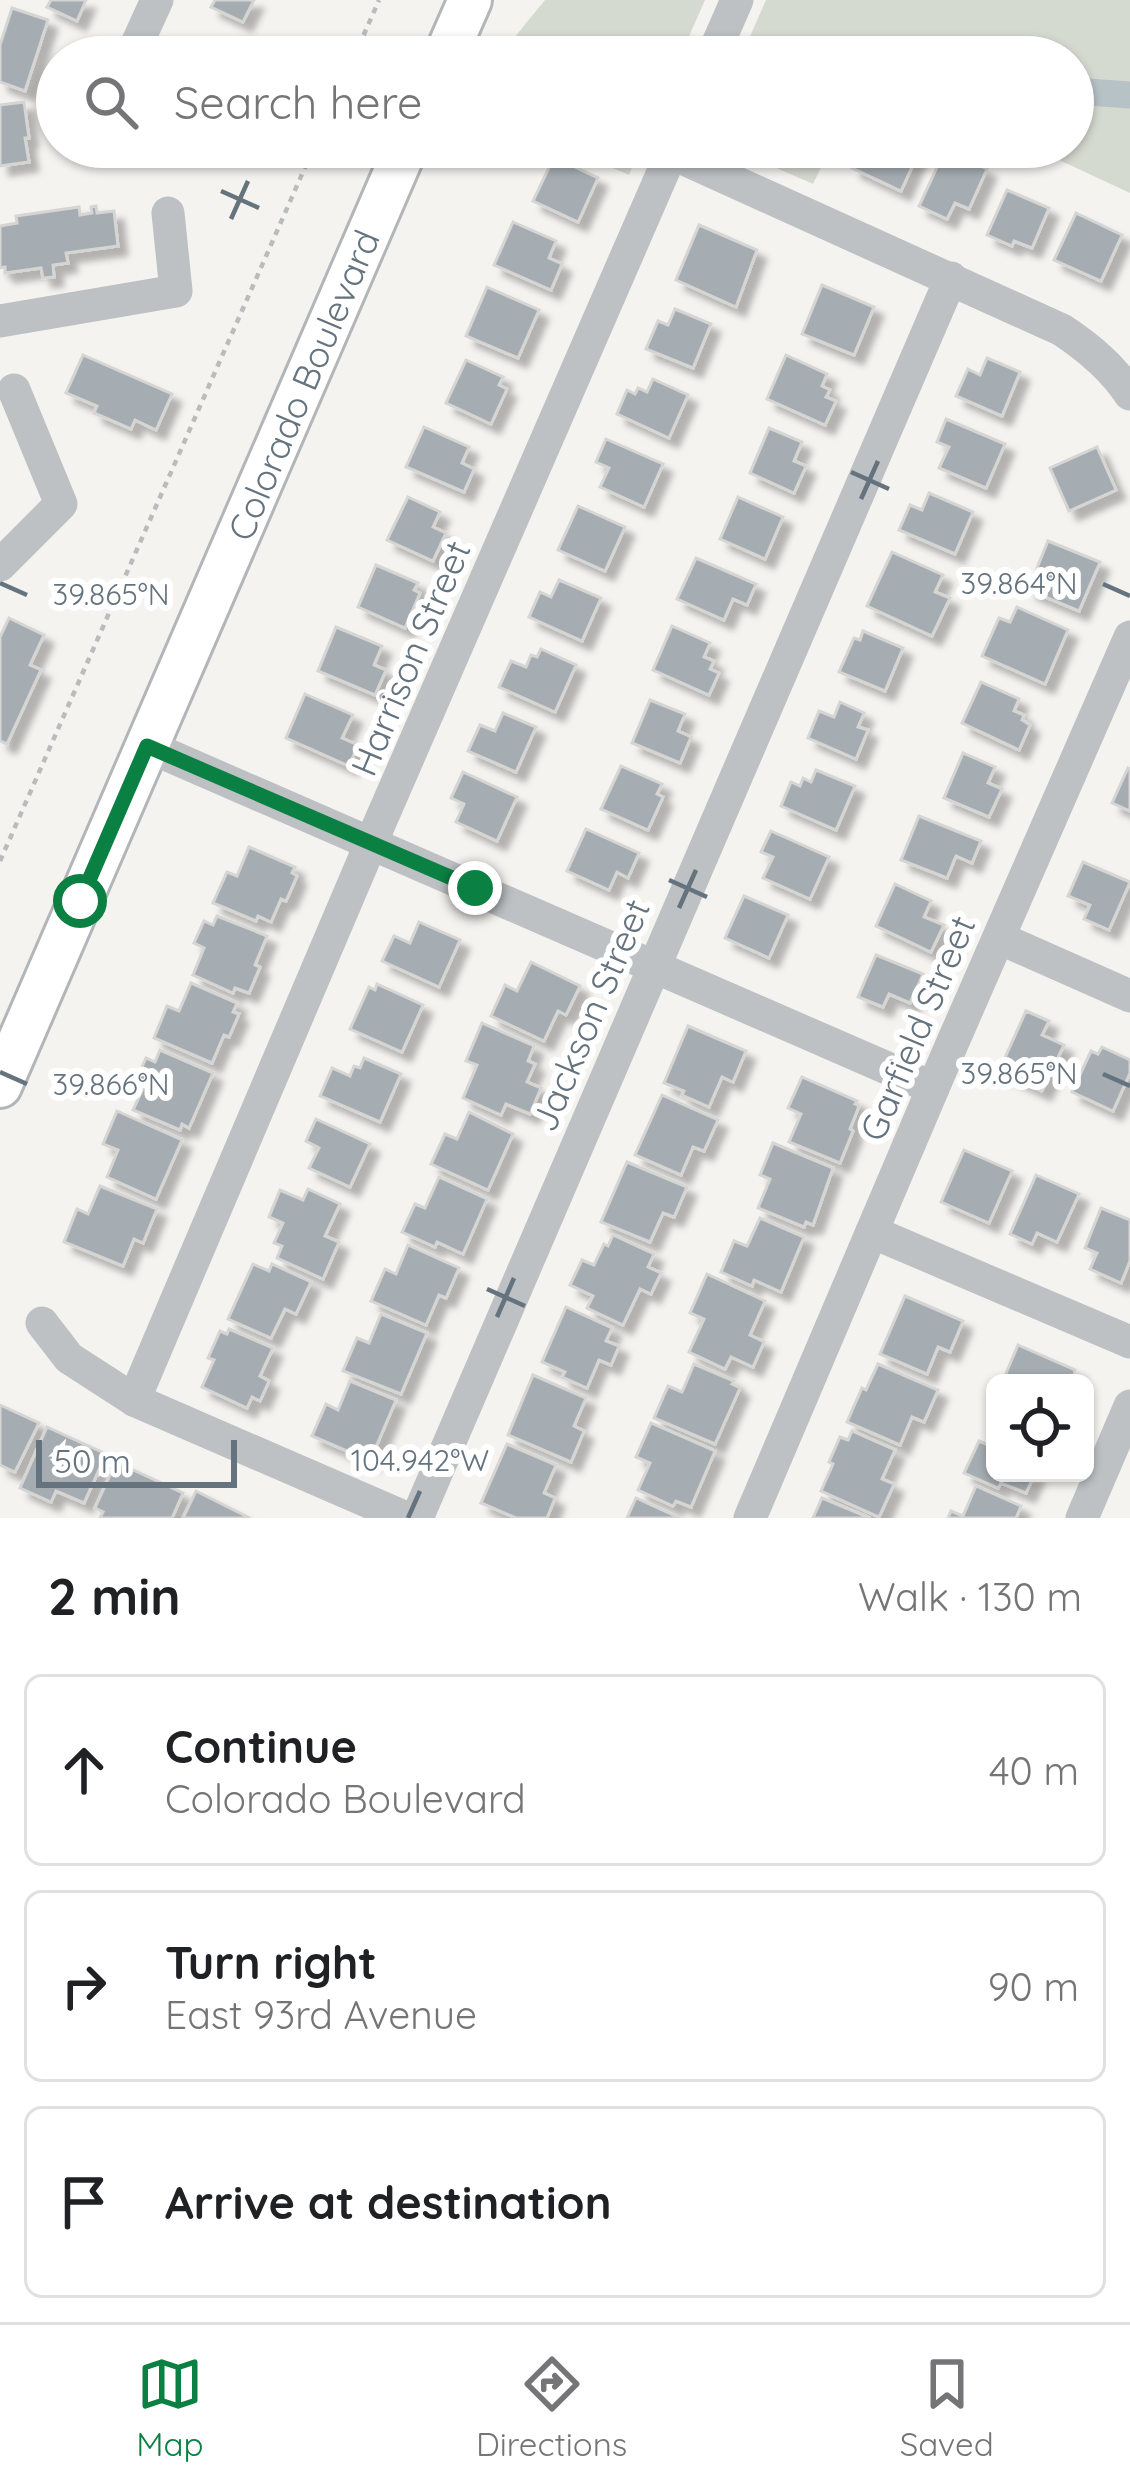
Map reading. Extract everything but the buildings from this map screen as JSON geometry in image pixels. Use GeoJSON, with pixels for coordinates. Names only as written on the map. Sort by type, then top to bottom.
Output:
{"type":"FeatureCollection","features":[{"type":"Feature","properties":{"kind":"main road"},"geometry":{"type":"LineString","coordinates":[[454,36],[470,0]]}},
{"type":"Feature","properties":{"kind":"main road","name":"Colorado Boulevard"},"geometry":{"type":"LineString","coordinates":[[0,1086],[397,168]]}},
{"type":"Feature","properties":{"kind":"street"},"geometry":{"type":"LineString","coordinates":[[141,36],[157,0]]}},
{"type":"Feature","properties":{"kind":"street"},"geometry":{"type":"LineString","coordinates":[[721,36],[737,0]]}},
{"type":"Feature","properties":{"kind":"street","name":"Harrison Street"},"geometry":{"type":"LineString","coordinates":[[134,1400],[665,168]]}},
{"type":"Feature","properties":{"kind":"street"},"geometry":{"type":"LineString","coordinates":[[712,168],[1062,330],[1110,368],[1130,394]]}},
{"type":"Feature","properties":{"kind":"street"},"geometry":{"type":"LineString","coordinates":[[0,321],[176,291],[168,213]]}},
{"type":"Feature","properties":{"kind":"street","name":"Jackson Street"},"geometry":{"type":"LineString","coordinates":[[417,1518],[951,278]]}},
{"type":"Feature","properties":{"kind":"street"},"geometry":{"type":"LineString","coordinates":[[0,565],[61,504],[14,390]]}},
{"type":"Feature","properties":{"kind":"street","name":"Garfield Street"},"geometry":{"type":"LineString","coordinates":[[750,1518],[1130,637]]}},
{"type":"Feature","properties":{"kind":"street"},"geometry":{"type":"LineString","coordinates":[[147,746],[933,1088]]}},
{"type":"Feature","properties":{"kind":"street"},"geometry":{"type":"LineString","coordinates":[[999,938],[1130,996]]}},
{"type":"Feature","properties":{"kind":"street"},"geometry":{"type":"LineString","coordinates":[[872,1232],[1130,1342]]}},
{"type":"Feature","properties":{"kind":"street"},"geometry":{"type":"LineString","coordinates":[[42,1323],[69,1358],[134,1400],[406,1518]]}},
{"type":"Feature","properties":{"kind":"street"},"geometry":{"type":"LineString","coordinates":[[1082,1518],[1130,1406]]}},
{"type":"Feature","properties":{"kind":"path"},"geometry":{"type":"LineString","coordinates":[[363,36],[379,0]]}},
{"type":"Feature","properties":{"kind":"path"},"geometry":{"type":"LineString","coordinates":[[0,861],[305,168]]}},
{"type":"Feature","properties":{"kind":"shaded area"},"geometry":{"type":"Polygon","coordinates":[[[545,0],[705,0],[689,36],[516,36],[545,0]]]}},
{"type":"Feature","properties":{"kind":"shaded area"},"geometry":{"type":"Polygon","coordinates":[[[766,0],[1130,0],[1130,193],[1076,168],[1094,168],[1094,36],[750,36],[766,0]]]}},
{"type":"Feature","properties":{"kind":"shaded area"},"geometry":{"type":"Polygon","coordinates":[[[776,168],[821,168],[813,184],[776,168]]]}},
{"type":"Feature","properties":{"kind":"waterway"},"geometry":{"type":"LineString","coordinates":[[1094,92],[1130,95]]}},
{"type":"Feature","properties":{"kind":"route"},"geometry":{"type":"LineString","coordinates":[[80,901],[147,746],[475,888]]}}]}
